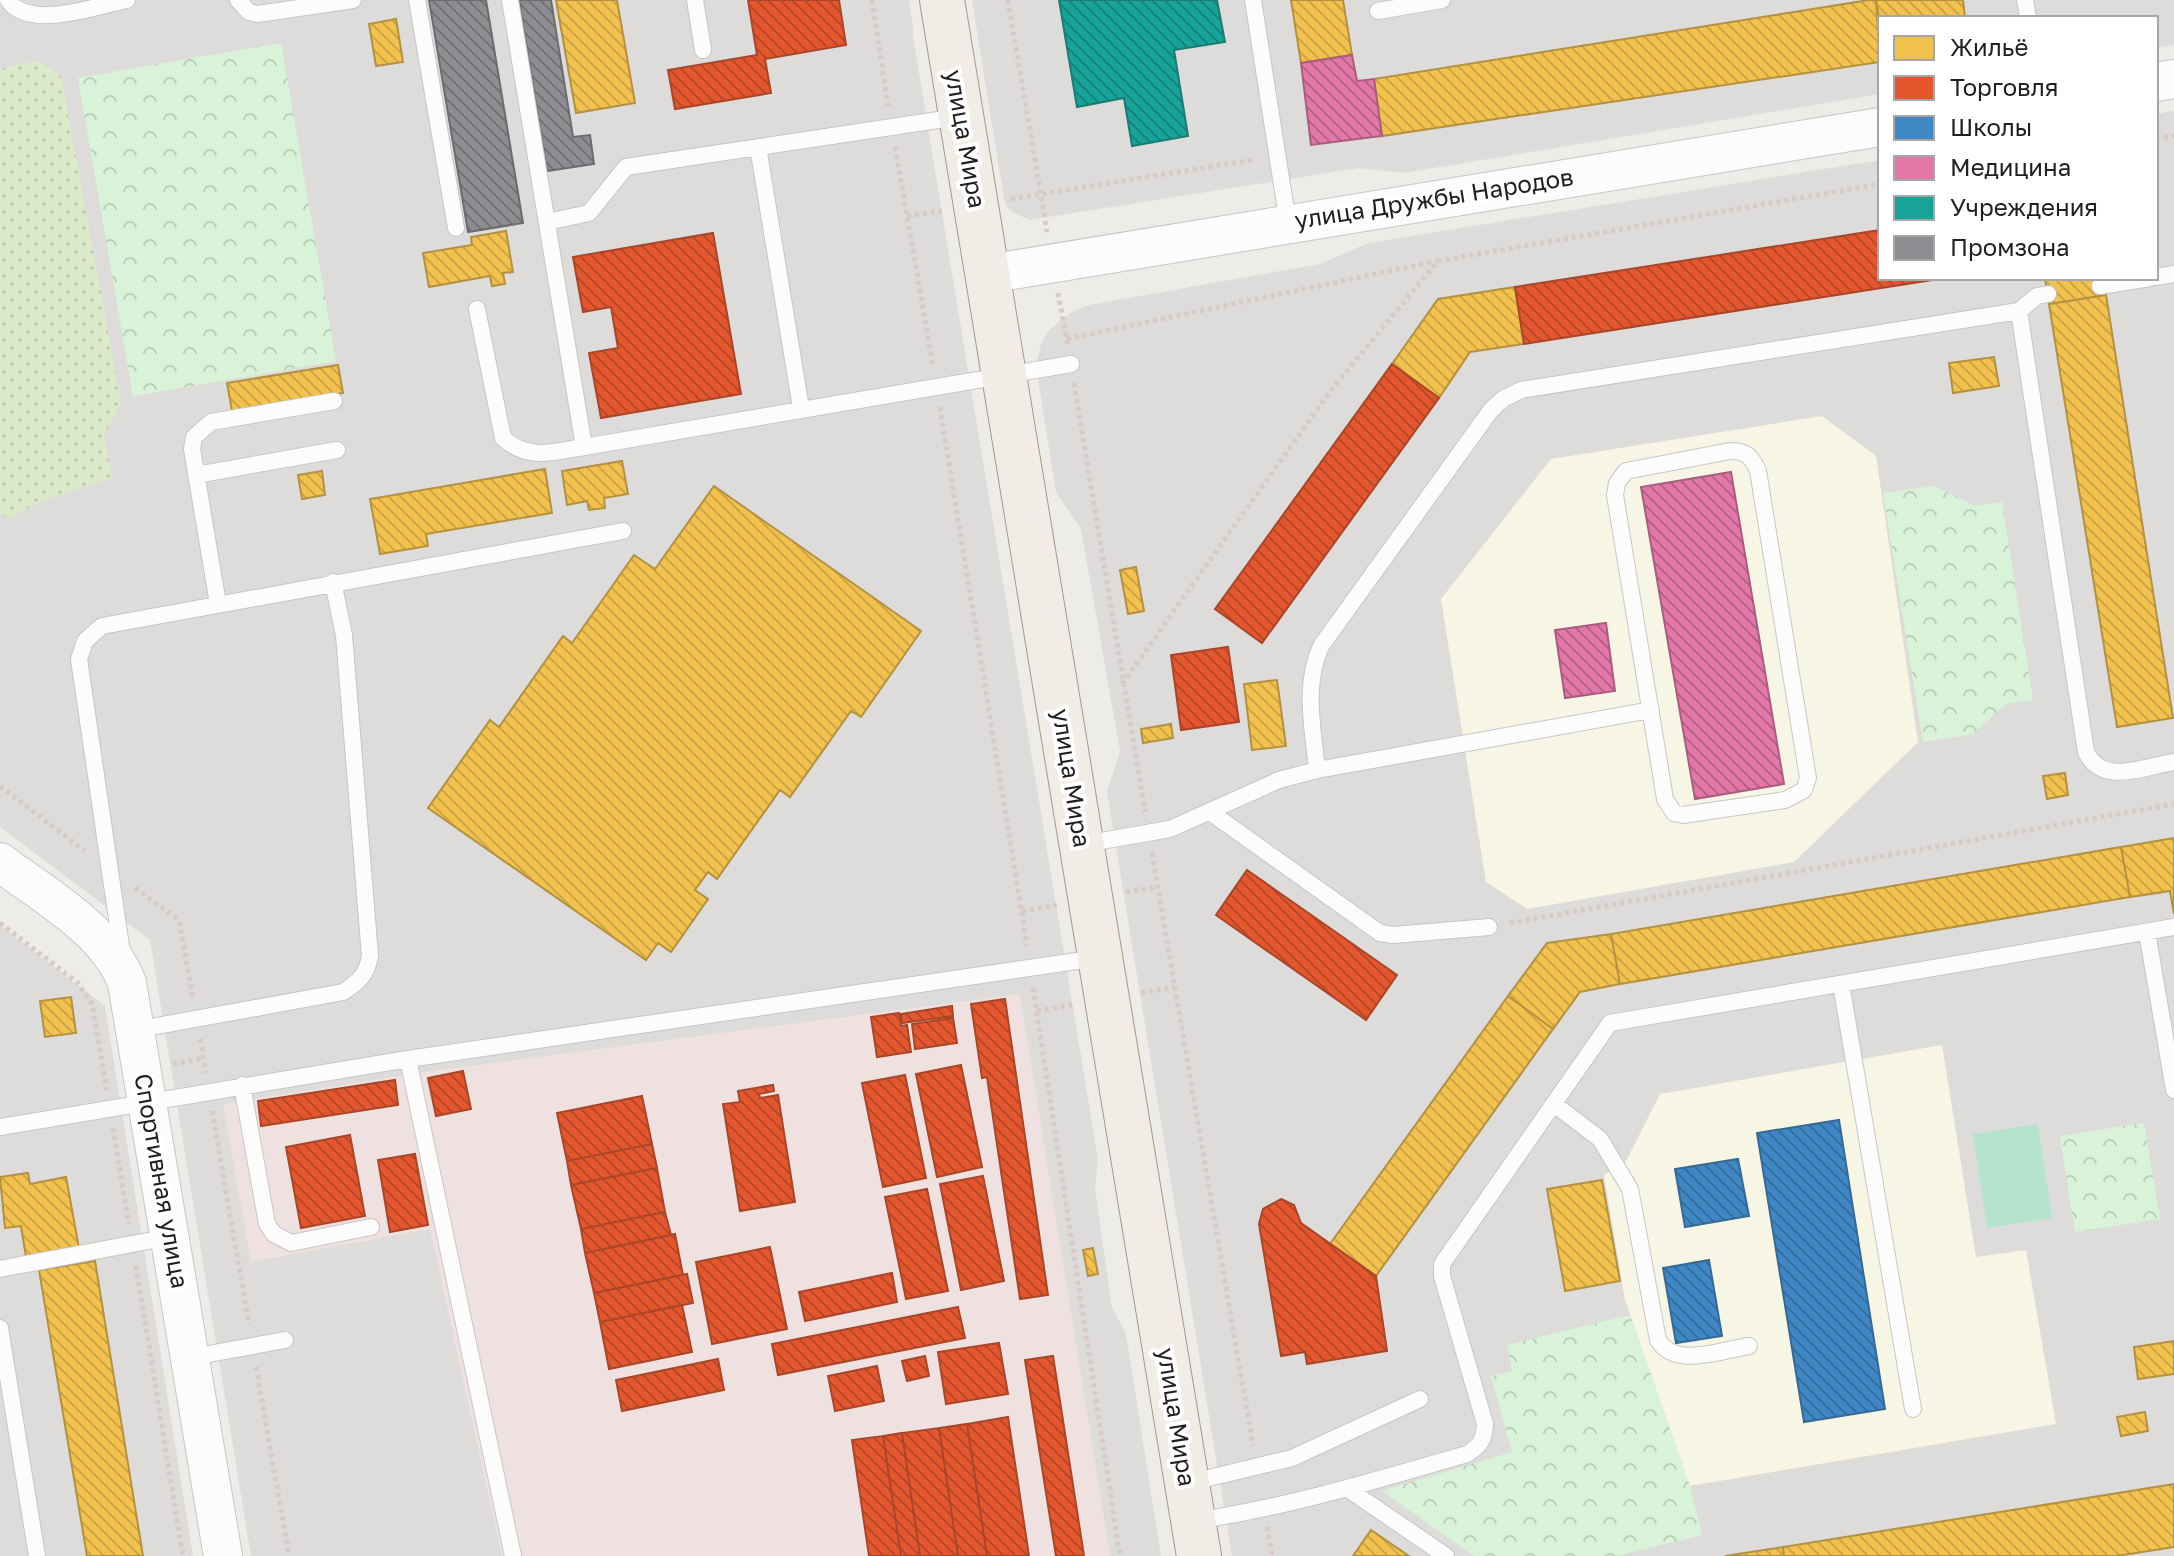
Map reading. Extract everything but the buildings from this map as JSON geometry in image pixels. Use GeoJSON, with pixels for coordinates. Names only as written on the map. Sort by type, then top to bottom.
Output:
{"type":"FeatureCollection","features":[{"type":"Feature","properties":{"kind":"main road","name":"улица Мира"},"geometry":{"type":"LineString","coordinates":[[942,0],[1193,1520]]}},
{"type":"Feature","properties":{"kind":"street","name":"улица Дружбы Народов"},"geometry":{"type":"LineString","coordinates":[[988,274],[1878,127]]}},
{"type":"Feature","properties":{"kind":"street","name":"Спортивная улица"},"geometry":{"type":"LineString","coordinates":[[0,862],[94,935],[114,957],[127,983],[223,1556]]}},
{"type":"Feature","properties":{"kind":"lane"},"geometry":{"type":"LineString","coordinates":[[8,0],[23,14],[38,17],[127,0]]}},
{"type":"Feature","properties":{"kind":"lane"},"geometry":{"type":"LineString","coordinates":[[238,0],[249,12],[258,14],[353,0]]}},
{"type":"Feature","properties":{"kind":"lane"},"geometry":{"type":"LineString","coordinates":[[417,0],[456,228]]}},
{"type":"Feature","properties":{"kind":"lane"},"geometry":{"type":"LineString","coordinates":[[510,0],[584,447]]}},
{"type":"Feature","properties":{"kind":"lane"},"geometry":{"type":"LineString","coordinates":[[695,0],[703,50]]}},
{"type":"Feature","properties":{"kind":"lane"},"geometry":{"type":"LineString","coordinates":[[1253,0],[1288,223]]}},
{"type":"Feature","properties":{"kind":"lane"},"geometry":{"type":"LineString","coordinates":[[1378,11],[1442,0]]}},
{"type":"Feature","properties":{"kind":"lane"},"geometry":{"type":"LineString","coordinates":[[547,222],[589,213],[626,167],[961,116]]}},
{"type":"Feature","properties":{"kind":"lane"},"geometry":{"type":"LineString","coordinates":[[758,147],[801,408]]}},
{"type":"Feature","properties":{"kind":"lane"},"geometry":{"type":"LineString","coordinates":[[2100,286],[2138,280]]}},
{"type":"Feature","properties":{"kind":"lane"},"geometry":{"type":"LineString","coordinates":[[1317,770],[1309,685],[1311,667],[1321,646],[1491,410],[1503,399],[1521,390],[2019,311],[2037,296],[2048,294]]}},
{"type":"Feature","properties":{"kind":"lane"},"geometry":{"type":"LineString","coordinates":[[477,309],[503,438],[516,450],[531,455],[1071,364]]}},
{"type":"Feature","properties":{"kind":"lane"},"geometry":{"type":"LineString","coordinates":[[2019,311],[2086,752],[2093,767],[2107,773],[2174,762]]}},
{"type":"Feature","properties":{"kind":"lane"},"geometry":{"type":"LineString","coordinates":[[218,604],[196,475],[194,437],[211,422],[334,401]]}},
{"type":"Feature","properties":{"kind":"lane"},"geometry":{"type":"LineString","coordinates":[[196,475],[337,450]]}},
{"type":"Feature","properties":{"kind":"lane"},"geometry":{"type":"LineString","coordinates":[[1744,451],[1752,458],[1758,471],[1808,778],[1804,790],[1785,800],[1683,815],[1674,813],[1665,799],[1651,710],[1615,495],[1617,483],[1626,471],[1639,466],[1744,451]]}},
{"type":"Feature","properties":{"kind":"lane"},"geometry":{"type":"LineString","coordinates":[[127,983],[79,659],[85,641],[102,626],[623,531]]}},
{"type":"Feature","properties":{"kind":"lane"},"geometry":{"type":"LineString","coordinates":[[135,1030],[343,992],[357,984],[367,971],[370,956],[346,650],[333,582]]}},
{"type":"Feature","properties":{"kind":"lane"},"geometry":{"type":"LineString","coordinates":[[1082,844],[1149,834],[1210,812],[1279,780],[1317,770],[1651,710]]}},
{"type":"Feature","properties":{"kind":"lane"},"geometry":{"type":"LineString","coordinates":[[1210,812],[1380,933],[1393,935],[1489,927]]}},
{"type":"Feature","properties":{"kind":"lane"},"geometry":{"type":"LineString","coordinates":[[1193,1520],[1264,1510],[1348,1489],[1467,1454],[1484,1439],[1485,1424],[1442,1276],[1442,1264],[1610,1023],[2174,927]]}},
{"type":"Feature","properties":{"kind":"lane"},"geometry":{"type":"LineString","coordinates":[[2147,932],[2174,1090]]}},
{"type":"Feature","properties":{"kind":"lane"},"geometry":{"type":"LineString","coordinates":[[0,1127],[408,1059],[1101,957]]}},
{"type":"Feature","properties":{"kind":"lane"},"geometry":{"type":"LineString","coordinates":[[1841,984],[1913,1409]]}},
{"type":"Feature","properties":{"kind":"lane"},"geometry":{"type":"LineString","coordinates":[[408,1059],[513,1556]]}},
{"type":"Feature","properties":{"kind":"lane"},"geometry":{"type":"LineString","coordinates":[[242,1085],[267,1224],[274,1234],[291,1243],[371,1227]]}},
{"type":"Feature","properties":{"kind":"lane"},"geometry":{"type":"LineString","coordinates":[[1554,1104],[1600,1139],[1630,1189],[1658,1340],[1664,1349],[1680,1357],[1749,1346]]}},
{"type":"Feature","properties":{"kind":"lane"},"geometry":{"type":"LineString","coordinates":[[0,1269],[171,1236]]}},
{"type":"Feature","properties":{"kind":"lane"},"geometry":{"type":"LineString","coordinates":[[0,1328],[37,1556]]}},
{"type":"Feature","properties":{"kind":"lane"},"geometry":{"type":"LineString","coordinates":[[192,1357],[285,1340]]}},
{"type":"Feature","properties":{"kind":"lane"},"geometry":{"type":"LineString","coordinates":[[1193,1520],[1257,1468],[1292,1458],[1420,1399]]}},
{"type":"Feature","properties":{"kind":"lane"},"geometry":{"type":"LineString","coordinates":[[1348,1489],[1446,1556]]}},
{"type":"Feature","properties":{"kind":"path"},"geometry":{"type":"LineString","coordinates":[[872,0],[1030,969],[1120,1556]]}},
{"type":"Feature","properties":{"kind":"path"},"geometry":{"type":"LineString","coordinates":[[1008,0],[1257,1468]]}},
{"type":"Feature","properties":{"kind":"path"},"geometry":{"type":"LineString","coordinates":[[907,216],[1252,160]]}},
{"type":"Feature","properties":{"kind":"path"},"geometry":{"type":"LineString","coordinates":[[1067,339],[1438,261],[1878,184]]}},
{"type":"Feature","properties":{"kind":"path"},"geometry":{"type":"LineString","coordinates":[[1122,684],[1331,390],[1438,261]]}},
{"type":"Feature","properties":{"kind":"path"},"geometry":{"type":"LineString","coordinates":[[0,786],[179,920],[289,1556]]}},
{"type":"Feature","properties":{"kind":"path"},"geometry":{"type":"LineString","coordinates":[[1489,927],[2174,804]]}},
{"type":"Feature","properties":{"kind":"path"},"geometry":{"type":"LineString","coordinates":[[1264,1510],[1272,1556]]}},
{"type":"Feature","properties":{"kind":"shaded area"},"geometry":{"type":"Polygon","coordinates":[[[0,0],[907,0],[1098,1159],[1095,1188],[1112,1307],[1126,1334],[1161,1556],[251,1556],[150,940],[0,827],[0,0]]]}},
{"type":"Feature","properties":{"kind":"shaded area"},"geometry":{"type":"Polygon","coordinates":[[[882,0],[909,0],[914,34],[887,27],[882,0]]]}},
{"type":"Feature","properties":{"kind":"shaded area"},"geometry":{"type":"Polygon","coordinates":[[[972,0],[2174,0],[2174,45],[2158,48],[2158,16],[1878,16],[1878,94],[1403,173],[1359,168],[1029,220],[1009,210],[1004,199],[972,0]]]}},
{"type":"Feature","properties":{"kind":"shaded area"},"geometry":{"type":"Polygon","coordinates":[[[228,1],[235,42],[82,69],[75,28],[228,1]]]}},
{"type":"Feature","properties":{"kind":"shaded area"},"geometry":{"type":"Polygon","coordinates":[[[1000,1],[1013,81],[989,85],[977,4],[1000,1]]]}},
{"type":"Feature","properties":{"kind":"shaded area"},"geometry":{"type":"Polygon","coordinates":[[[2174,111],[2174,1556],[1232,1556],[1107,792],[1120,751],[1081,529],[1056,492],[1036,367],[1041,344],[1049,330],[1072,312],[1089,305],[1320,264],[1368,243],[1878,160],[1878,280],[2158,280],[2158,114],[2174,111]]]}},
{"type":"Feature","properties":{"kind":"shaded area"},"geometry":{"type":"Polygon","coordinates":[[[2158,178],[2170,253],[2158,255],[2158,178]]]}},
{"type":"Feature","properties":{"kind":"shaded area"},"geometry":{"type":"Polygon","coordinates":[[[1998,324],[2002,349],[1808,378],[1805,353],[1998,324]]]}},
{"type":"Feature","properties":{"kind":"shaded area"},"geometry":{"type":"Polygon","coordinates":[[[1750,365],[1755,393],[1616,415],[1611,387],[1750,365]]]}},
{"type":"Feature","properties":{"kind":"shaded area"},"geometry":{"type":"Polygon","coordinates":[[[1822,416],[1876,456],[1918,742],[1794,862],[1527,909],[1486,882],[1441,599],[1551,459],[1822,416]]]}},
{"type":"Feature","properties":{"kind":"shaded area"},"geometry":{"type":"Polygon","coordinates":[[[0,925],[105,1006],[193,1556],[0,1556],[0,925]]]}},
{"type":"Feature","properties":{"kind":"shaded area"},"geometry":{"type":"Polygon","coordinates":[[[1020,994],[1110,1556],[502,1556],[430,1229],[251,1262],[223,1104],[424,1072],[1020,994]]]}},
{"type":"Feature","properties":{"kind":"shaded area"},"geometry":{"type":"Polygon","coordinates":[[[1828,995],[1840,1060],[1751,1075],[1740,1011],[1828,995]]]}},
{"type":"Feature","properties":{"kind":"shaded area"},"geometry":{"type":"Polygon","coordinates":[[[1942,1045],[1976,1257],[2026,1250],[2056,1424],[1690,1486],[1625,1300],[1604,1175],[1626,1161],[1660,1094],[1942,1045]]]}},
{"type":"Feature","properties":{"kind":"shaded area"},"geometry":{"type":"Polygon","coordinates":[[[202,1110],[239,1333],[217,1337],[180,1114],[202,1110]]]}},
{"type":"Feature","properties":{"kind":"shaded area"},"geometry":{"type":"Polygon","coordinates":[[[2158,1229],[2172,1319],[2073,1335],[2058,1245],[2158,1229]]]}},
{"type":"Feature","properties":{"kind":"shaded area"},"geometry":{"type":"Polygon","coordinates":[[[423,1232],[493,1556],[329,1556],[266,1261],[423,1232]]]}},
{"type":"Feature","properties":{"kind":"shaded area"},"geometry":{"type":"Polygon","coordinates":[[[245,1361],[279,1556],[256,1556],[223,1365],[245,1361]]]}},
{"type":"Feature","properties":{"kind":"green space"},"geometry":{"type":"Polygon","coordinates":[[[281,43],[336,361],[133,396],[78,78],[281,43]]]}},
{"type":"Feature","properties":{"kind":"green space"},"geometry":{"type":"Polygon","coordinates":[[[37,61],[61,76],[121,403],[104,436],[112,478],[44,500],[9,518],[0,512],[0,69],[37,61]]]}},
{"type":"Feature","properties":{"kind":"green space"},"geometry":{"type":"Polygon","coordinates":[[[1934,486],[1975,506],[2002,502],[2033,700],[2006,704],[1973,734],[1923,742],[1883,493],[1934,486]]]}},
{"type":"Feature","properties":{"kind":"green space"},"geometry":{"type":"Polygon","coordinates":[[[2144,1123],[2160,1219],[2075,1232],[2060,1136],[2144,1123]]]}},
{"type":"Feature","properties":{"kind":"green space"},"geometry":{"type":"Polygon","coordinates":[[[2038,1124],[2052,1218],[1987,1228],[1973,1134],[2038,1124]]]}},
{"type":"Feature","properties":{"kind":"green space"},"geometry":{"type":"Polygon","coordinates":[[[1630,1315],[1690,1486],[1702,1535],[1616,1556],[1474,1556],[1382,1491],[1512,1452],[1491,1376],[1512,1371],[1507,1345],[1630,1315]]]}}]}
